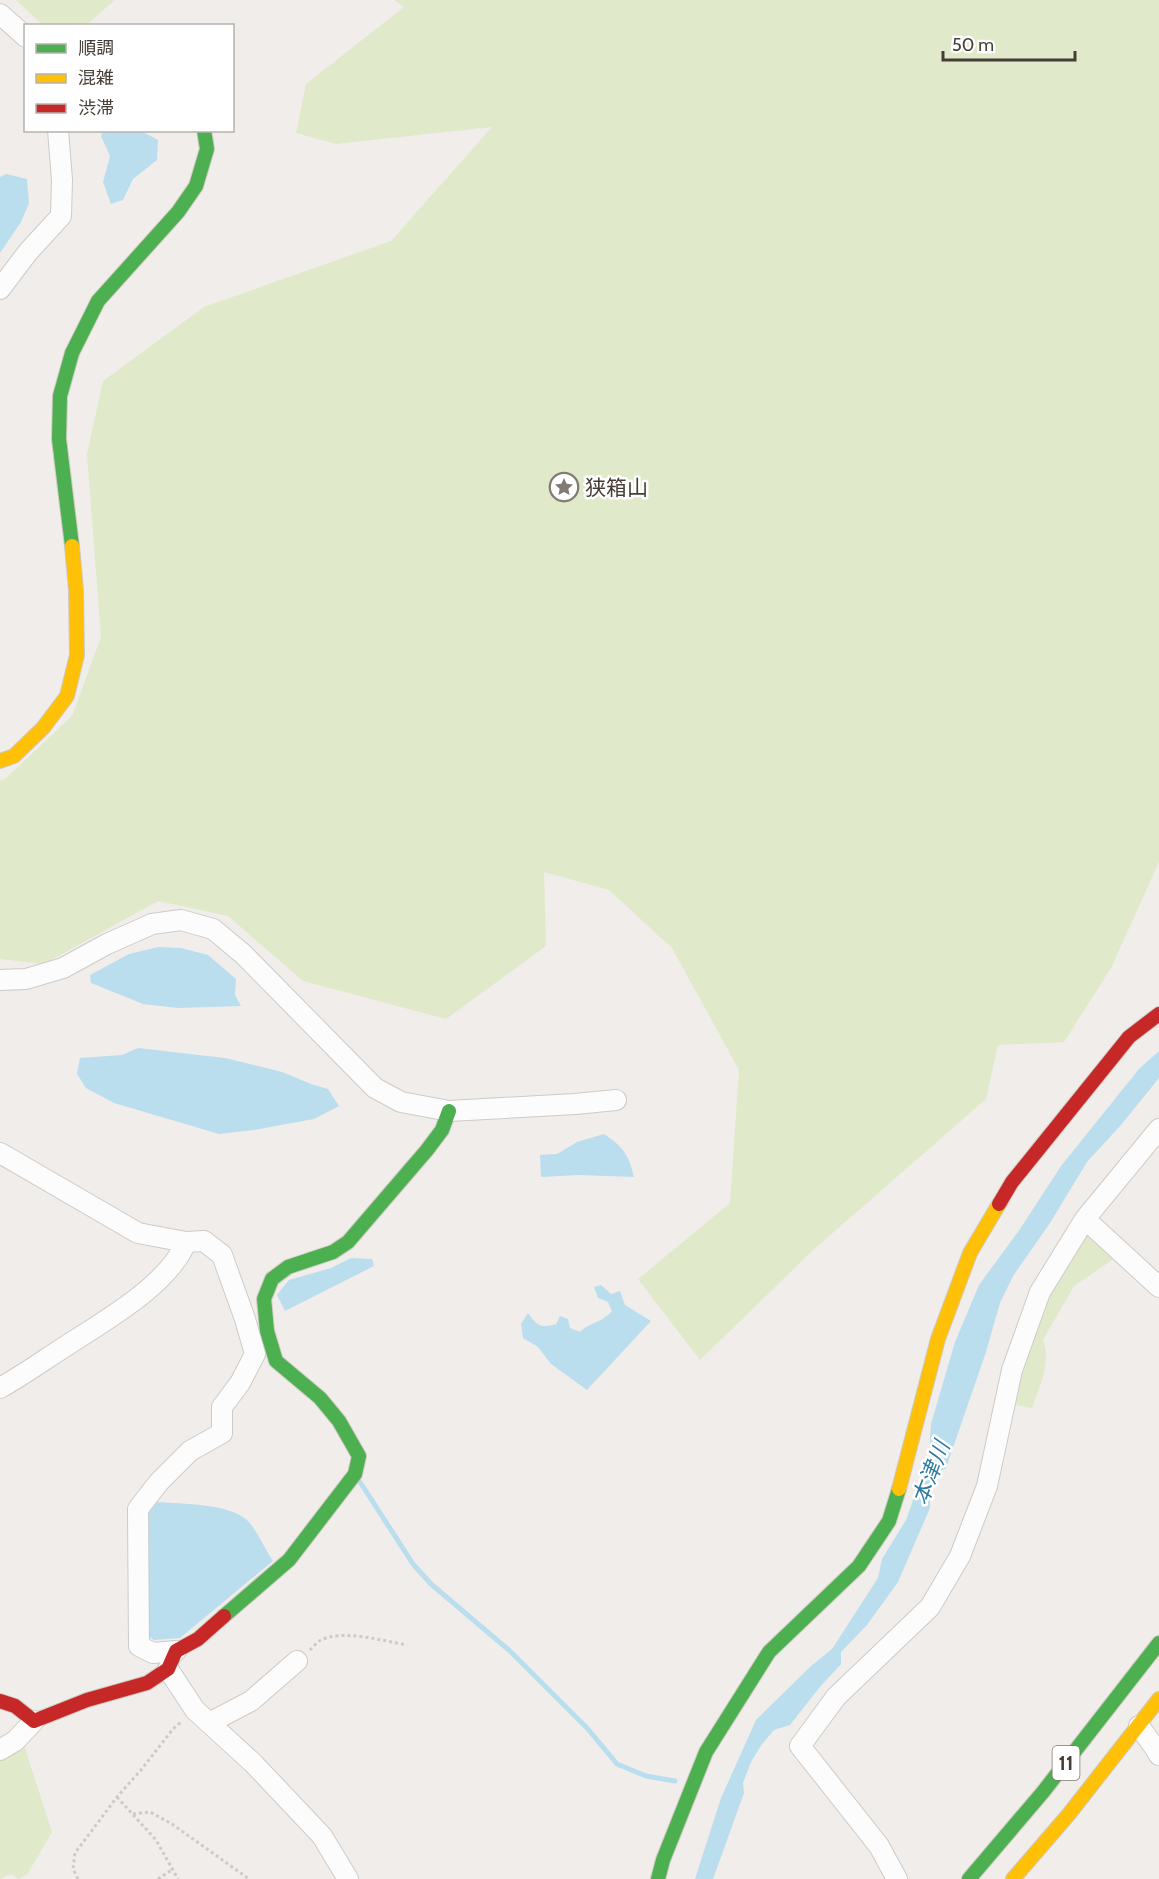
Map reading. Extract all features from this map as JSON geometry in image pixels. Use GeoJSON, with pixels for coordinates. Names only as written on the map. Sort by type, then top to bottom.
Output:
{"type":"FeatureCollection","features":[{"type":"Feature","properties":{"kind":"main road"},"geometry":{"type":"LineString","coordinates":[[0,761],[14,756],[43,728],[66,696],[77,655],[76,590],[69,511],[59,439],[60,396],[72,353],[98,301],[177,212],[196,186],[207,149],[204,132]]}},
{"type":"Feature","properties":{"kind":"main road"},"geometry":{"type":"LineString","coordinates":[[658,1879],[663,1860],[706,1752],[769,1652],[859,1566],[889,1521],[905,1471],[938,1338],[970,1253],[1019,1173],[1129,1037],[1159,1014]]}},
{"type":"Feature","properties":{"kind":"main road"},"geometry":{"type":"LineString","coordinates":[[0,1701],[15,1706],[34,1721],[87,1700],[147,1683],[289,1560],[316,1527],[355,1474],[359,1456],[339,1421],[320,1398],[276,1361],[267,1331],[264,1299],[272,1279],[288,1268],[333,1252],[348,1242],[427,1150],[442,1130],[449,1111]]}},
{"type":"Feature","properties":{"kind":"main road","name":"11"},"geometry":{"type":"LineString","coordinates":[[969,1879],[1043,1792],[1159,1643]]}},
{"type":"Feature","properties":{"kind":"main road","name":"11"},"geometry":{"type":"LineString","coordinates":[[1013,1879],[1069,1814],[1159,1699]]}},
{"type":"Feature","properties":{"kind":"street"},"geometry":{"type":"LineString","coordinates":[[0,14],[24,35]]}},
{"type":"Feature","properties":{"kind":"street"},"geometry":{"type":"LineString","coordinates":[[0,289],[28,252],[61,216],[62,180],[58,132]]}},
{"type":"Feature","properties":{"kind":"street"},"geometry":{"type":"LineString","coordinates":[[0,980],[26,979],[63,968],[107,944],[152,924],[181,920],[213,929],[243,954],[375,1088],[401,1102],[449,1111],[616,1100]]}},
{"type":"Feature","properties":{"kind":"street"},"geometry":{"type":"LineString","coordinates":[[897,1879],[879,1846],[800,1746],[836,1697],[930,1608],[960,1556],[987,1486],[1012,1370],[1040,1292],[1085,1219],[1159,1129]]}},
{"type":"Feature","properties":{"kind":"street"},"geometry":{"type":"LineString","coordinates":[[0,1153],[138,1233],[186,1242],[204,1241],[222,1255],[255,1354],[240,1383],[222,1407],[222,1433],[190,1451],[159,1482],[138,1509],[139,1646],[172,1660],[202,1717],[253,1763],[322,1836],[348,1879]]}},
{"type":"Feature","properties":{"kind":"street"},"geometry":{"type":"LineString","coordinates":[[1085,1219],[1159,1287]]}},
{"type":"Feature","properties":{"kind":"street"},"geometry":{"type":"LineString","coordinates":[[0,1388],[85,1334],[144,1292],[180,1256],[186,1242]]}},
{"type":"Feature","properties":{"kind":"street"},"geometry":{"type":"LineString","coordinates":[[202,1717],[251,1701],[297,1661]]}},
{"type":"Feature","properties":{"kind":"street"},"geometry":{"type":"LineString","coordinates":[[0,1750],[15,1741],[34,1721]]}},
{"type":"Feature","properties":{"kind":"street"},"geometry":{"type":"LineString","coordinates":[[1139,1726],[1159,1755]]}},
{"type":"Feature","properties":{"kind":"path"},"geometry":{"type":"LineString","coordinates":[[297,1661],[321,1640],[335,1636],[407,1645]]}},
{"type":"Feature","properties":{"kind":"path"},"geometry":{"type":"LineString","coordinates":[[78,1879],[72,1869],[75,1853],[117,1797],[173,1729],[202,1717]]}},
{"type":"Feature","properties":{"kind":"path"},"geometry":{"type":"LineString","coordinates":[[117,1797],[156,1840],[178,1879]]}},
{"type":"Feature","properties":{"kind":"path"},"geometry":{"type":"LineString","coordinates":[[133,1814],[150,1812],[172,1824],[249,1879]]}},
{"type":"Feature","properties":{"kind":"path"},"geometry":{"type":"LineString","coordinates":[[158,1879],[173,1869]]}},
{"type":"Feature","properties":{"kind":"green space"},"geometry":{"type":"Polygon","coordinates":[[[16,0],[115,0],[87,24],[42,24],[16,0]]]}},
{"type":"Feature","properties":{"kind":"green space"},"geometry":{"type":"Polygon","coordinates":[[[394,0],[1159,0],[1159,862],[1111,968],[1064,1042],[998,1045],[986,1099],[812,1251],[700,1360],[638,1279],[730,1203],[739,1070],[672,948],[609,890],[544,872],[546,946],[446,1019],[303,981],[228,916],[158,901],[44,964],[0,959],[0,780],[5,779],[72,716],[101,637],[87,454],[103,381],[204,307],[391,241],[492,127],[336,144],[296,133],[306,84],[404,7],[394,0]]]}},
{"type":"Feature","properties":{"kind":"green space"},"geometry":{"type":"Polygon","coordinates":[[[1086,1226],[1115,1258],[1074,1286],[1043,1340],[1045,1366],[1032,1408],[1010,1404],[1034,1315],[1086,1226]]]}},
{"type":"Feature","properties":{"kind":"green space"},"geometry":{"type":"Polygon","coordinates":[[[23,1742],[52,1832],[28,1873],[19,1879],[11,1874],[0,1879],[0,1756],[23,1742]]]}},
{"type":"Feature","properties":{"kind":"water"},"geometry":{"type":"Polygon","coordinates":[[[103,132],[143,132],[158,140],[157,160],[133,179],[123,200],[111,204],[103,182],[110,156],[101,136],[103,132]]]}},
{"type":"Feature","properties":{"kind":"water"},"geometry":{"type":"Polygon","coordinates":[[[6,174],[27,179],[29,203],[21,222],[0,253],[0,177],[6,174]]]}},
{"type":"Feature","properties":{"kind":"water"},"geometry":{"type":"Polygon","coordinates":[[[158,947],[181,948],[208,955],[236,979],[235,995],[241,1006],[178,1008],[143,1004],[91,983],[90,975],[129,954],[158,947]]]}},
{"type":"Feature","properties":{"kind":"water"},"geometry":{"type":"Polygon","coordinates":[[[138,1048],[225,1058],[282,1072],[328,1089],[339,1106],[314,1119],[219,1134],[114,1103],[86,1088],[77,1074],[80,1058],[122,1055],[138,1048]]]}},
{"type":"Feature","properties":{"kind":"water","name":"本津川"},"geometry":{"type":"Polygon","coordinates":[[[1159,1051],[1159,1078],[1087,1162],[1050,1223],[1013,1276],[1000,1303],[986,1352],[946,1468],[935,1474],[930,1493],[930,1508],[898,1582],[867,1625],[841,1652],[841,1664],[790,1725],[774,1730],[762,1744],[751,1762],[743,1783],[744,1793],[713,1879],[695,1879],[721,1798],[756,1720],[810,1667],[832,1649],[878,1578],[882,1559],[906,1520],[929,1456],[931,1424],[955,1342],[979,1285],[1020,1229],[1061,1166],[1139,1069],[1159,1051]]]}},
{"type":"Feature","properties":{"kind":"water"},"geometry":{"type":"Polygon","coordinates":[[[604,1134],[625,1152],[634,1177],[579,1175],[541,1177],[540,1155],[557,1154],[577,1142],[604,1134]]]}},
{"type":"Feature","properties":{"kind":"water"},"geometry":{"type":"Polygon","coordinates":[[[351,1258],[372,1259],[374,1266],[285,1311],[277,1295],[289,1280],[331,1268],[351,1258]]]}},
{"type":"Feature","properties":{"kind":"water"},"geometry":{"type":"Polygon","coordinates":[[[601,1285],[611,1294],[620,1291],[625,1305],[651,1321],[587,1390],[551,1364],[538,1347],[523,1338],[521,1324],[528,1313],[542,1326],[556,1324],[560,1316],[568,1319],[570,1328],[580,1332],[612,1311],[608,1302],[598,1298],[594,1287],[601,1285]]]}},
{"type":"Feature","properties":{"kind":"water"},"geometry":{"type":"Polygon","coordinates":[[[157,1502],[205,1506],[240,1515],[251,1525],[273,1561],[180,1638],[154,1640],[147,1635],[148,1519],[149,1512],[157,1502]]]}},
{"type":"Feature","properties":{"kind":"waterway"},"geometry":{"type":"LineString","coordinates":[[360,1482],[413,1564],[431,1584],[510,1651],[587,1728],[617,1764],[646,1776],[675,1781]]}},
{"type":"Feature","properties":{"kind":"traffic: fast"},"geometry":{"type":"LineString","coordinates":[[72,546],[59,439],[60,396],[72,353],[98,301],[178,212],[196,186],[207,149],[204,132]]}},
{"type":"Feature","properties":{"kind":"traffic: fast"},"geometry":{"type":"LineString","coordinates":[[224,1616],[289,1560],[355,1474],[359,1456],[339,1421],[320,1398],[276,1361],[267,1331],[264,1299],[272,1279],[288,1267],[333,1252],[348,1242],[427,1150],[442,1130],[449,1111]]}},
{"type":"Feature","properties":{"kind":"traffic: fast"},"geometry":{"type":"LineString","coordinates":[[658,1879],[663,1860],[706,1752],[769,1652],[859,1566],[889,1521],[899,1489]]}},
{"type":"Feature","properties":{"kind":"traffic: fast"},"geometry":{"type":"LineString","coordinates":[[969,1879],[1043,1792],[1159,1643]]}},
{"type":"Feature","properties":{"kind":"traffic: slow"},"geometry":{"type":"LineString","coordinates":[[0,761],[14,756],[43,728],[67,696],[77,655],[76,590],[72,546]]}},
{"type":"Feature","properties":{"kind":"traffic: slow"},"geometry":{"type":"LineString","coordinates":[[899,1489],[938,1339],[970,1253],[999,1204]]}},
{"type":"Feature","properties":{"kind":"traffic: slow"},"geometry":{"type":"LineString","coordinates":[[1013,1879],[1069,1814],[1159,1699]]}},
{"type":"Feature","properties":{"kind":"traffic: jam"},"geometry":{"type":"LineString","coordinates":[[999,1204],[1012,1182],[1129,1037],[1159,1014]]}},
{"type":"Feature","properties":{"kind":"traffic: jam"},"geometry":{"type":"LineString","coordinates":[[0,1701],[15,1706],[34,1721],[87,1700],[147,1683],[168,1669],[176,1651],[198,1639],[224,1616]]}},
{"type":"Feature","properties":{"kind":"place","name":"狭箱山"},"geometry":{"type":"Point","coordinates":[564,487]}}]}
